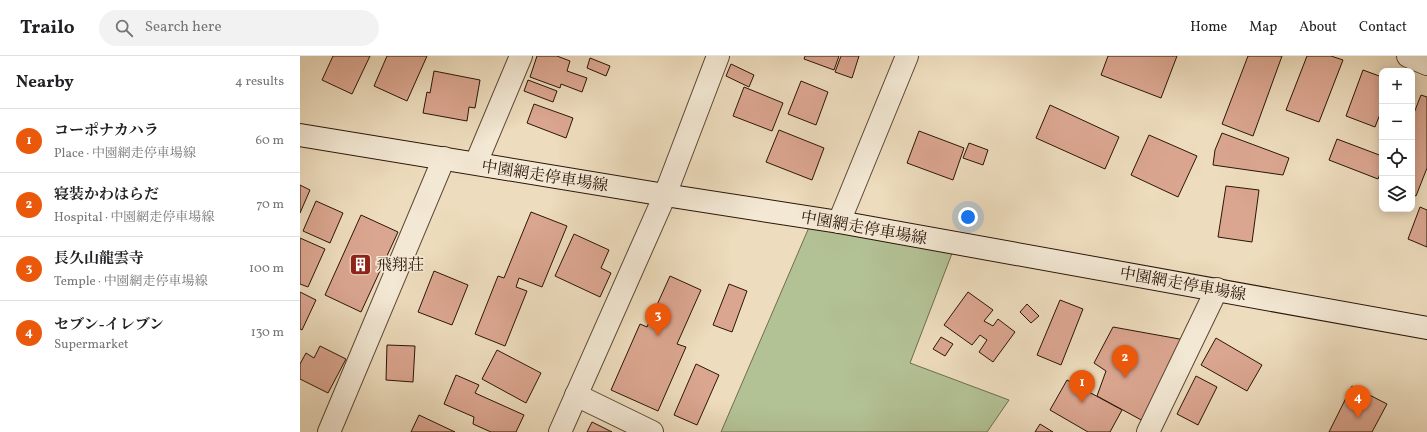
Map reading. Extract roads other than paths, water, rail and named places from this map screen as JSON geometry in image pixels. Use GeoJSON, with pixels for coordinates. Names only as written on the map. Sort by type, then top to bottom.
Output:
{"type":"FeatureCollection","features":[{"type":"Feature","properties":{"kind":"street"},"geometry":{"type":"LineString","coordinates":[[476,164],[521,56]]}},
{"type":"Feature","properties":{"kind":"street"},"geometry":{"type":"LineString","coordinates":[[560,432],[665,195],[718,56]]}},
{"type":"Feature","properties":{"kind":"street"},"geometry":{"type":"LineString","coordinates":[[839,222],[907,56]]}},
{"type":"Feature","properties":{"kind":"street"},"geometry":{"type":"LineString","coordinates":[[1408,56],[1427,64]]}},
{"type":"Feature","properties":{"kind":"street","name":"中園網走停車場線"},"geometry":{"type":"LineString","coordinates":[[300,135],[839,222],[1427,328]]}},
{"type":"Feature","properties":{"kind":"street"},"geometry":{"type":"LineString","coordinates":[[329,432],[444,158]]}},
{"type":"Feature","properties":{"kind":"street"},"geometry":{"type":"LineString","coordinates":[[1148,432],[1217,289]]}},
{"type":"Feature","properties":{"kind":"street"},"geometry":{"type":"LineString","coordinates":[[576,395],[652,432]]}},
{"type":"Feature","properties":{"kind":"place","name":"飛翔荘"},"geometry":{"type":"Point","coordinates":[361,264]}},
{"type":"Feature","properties":{"kind":"place","name":"長久山龍雲寺"},"geometry":{"type":"Point","coordinates":[658,336]}},
{"type":"Feature","properties":{"kind":"place","name":"寝装かわはらだ"},"geometry":{"type":"Point","coordinates":[1125,378]}},
{"type":"Feature","properties":{"kind":"place","name":"コーポナカハラ"},"geometry":{"type":"Point","coordinates":[1082,403]}},
{"type":"Feature","properties":{"kind":"place","name":"セブン-イレブン"},"geometry":{"type":"Point","coordinates":[1358,418]}}]}
